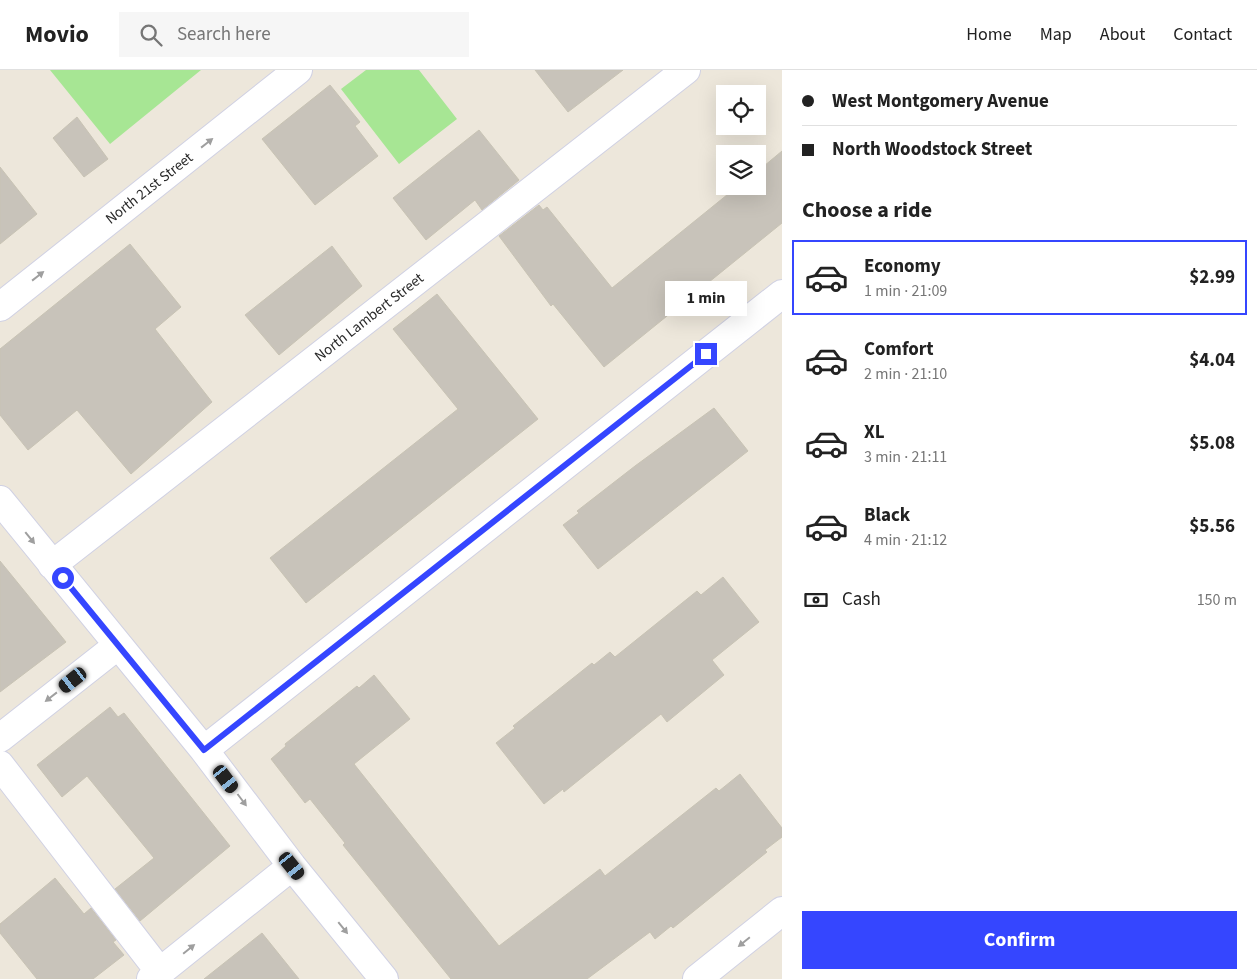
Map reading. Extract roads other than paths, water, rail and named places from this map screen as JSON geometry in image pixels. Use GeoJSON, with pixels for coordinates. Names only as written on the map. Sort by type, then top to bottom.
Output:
{"type":"FeatureCollection","features":[{"type":"Feature","properties":{"kind":"street","name":"North 21st Street"},"geometry":{"type":"LineString","coordinates":[[0,307],[298,70]]}},
{"type":"Feature","properties":{"kind":"street","name":"North Lambert Street"},"geometry":{"type":"LineString","coordinates":[[52,565],[686,70]]}},
{"type":"Feature","properties":{"kind":"street"},"geometry":{"type":"LineString","coordinates":[[204,750],[782,294]]}},
{"type":"Feature","properties":{"kind":"street"},"geometry":{"type":"LineString","coordinates":[[0,500],[117,646],[204,750],[292,866],[384,979]]}},
{"type":"Feature","properties":{"kind":"street"},"geometry":{"type":"LineString","coordinates":[[0,738],[117,646]]}},
{"type":"Feature","properties":{"kind":"street"},"geometry":{"type":"LineString","coordinates":[[0,765],[155,976],[292,866]]}},
{"type":"Feature","properties":{"kind":"street"},"geometry":{"type":"LineString","coordinates":[[698,979],[782,911]]}}]}
